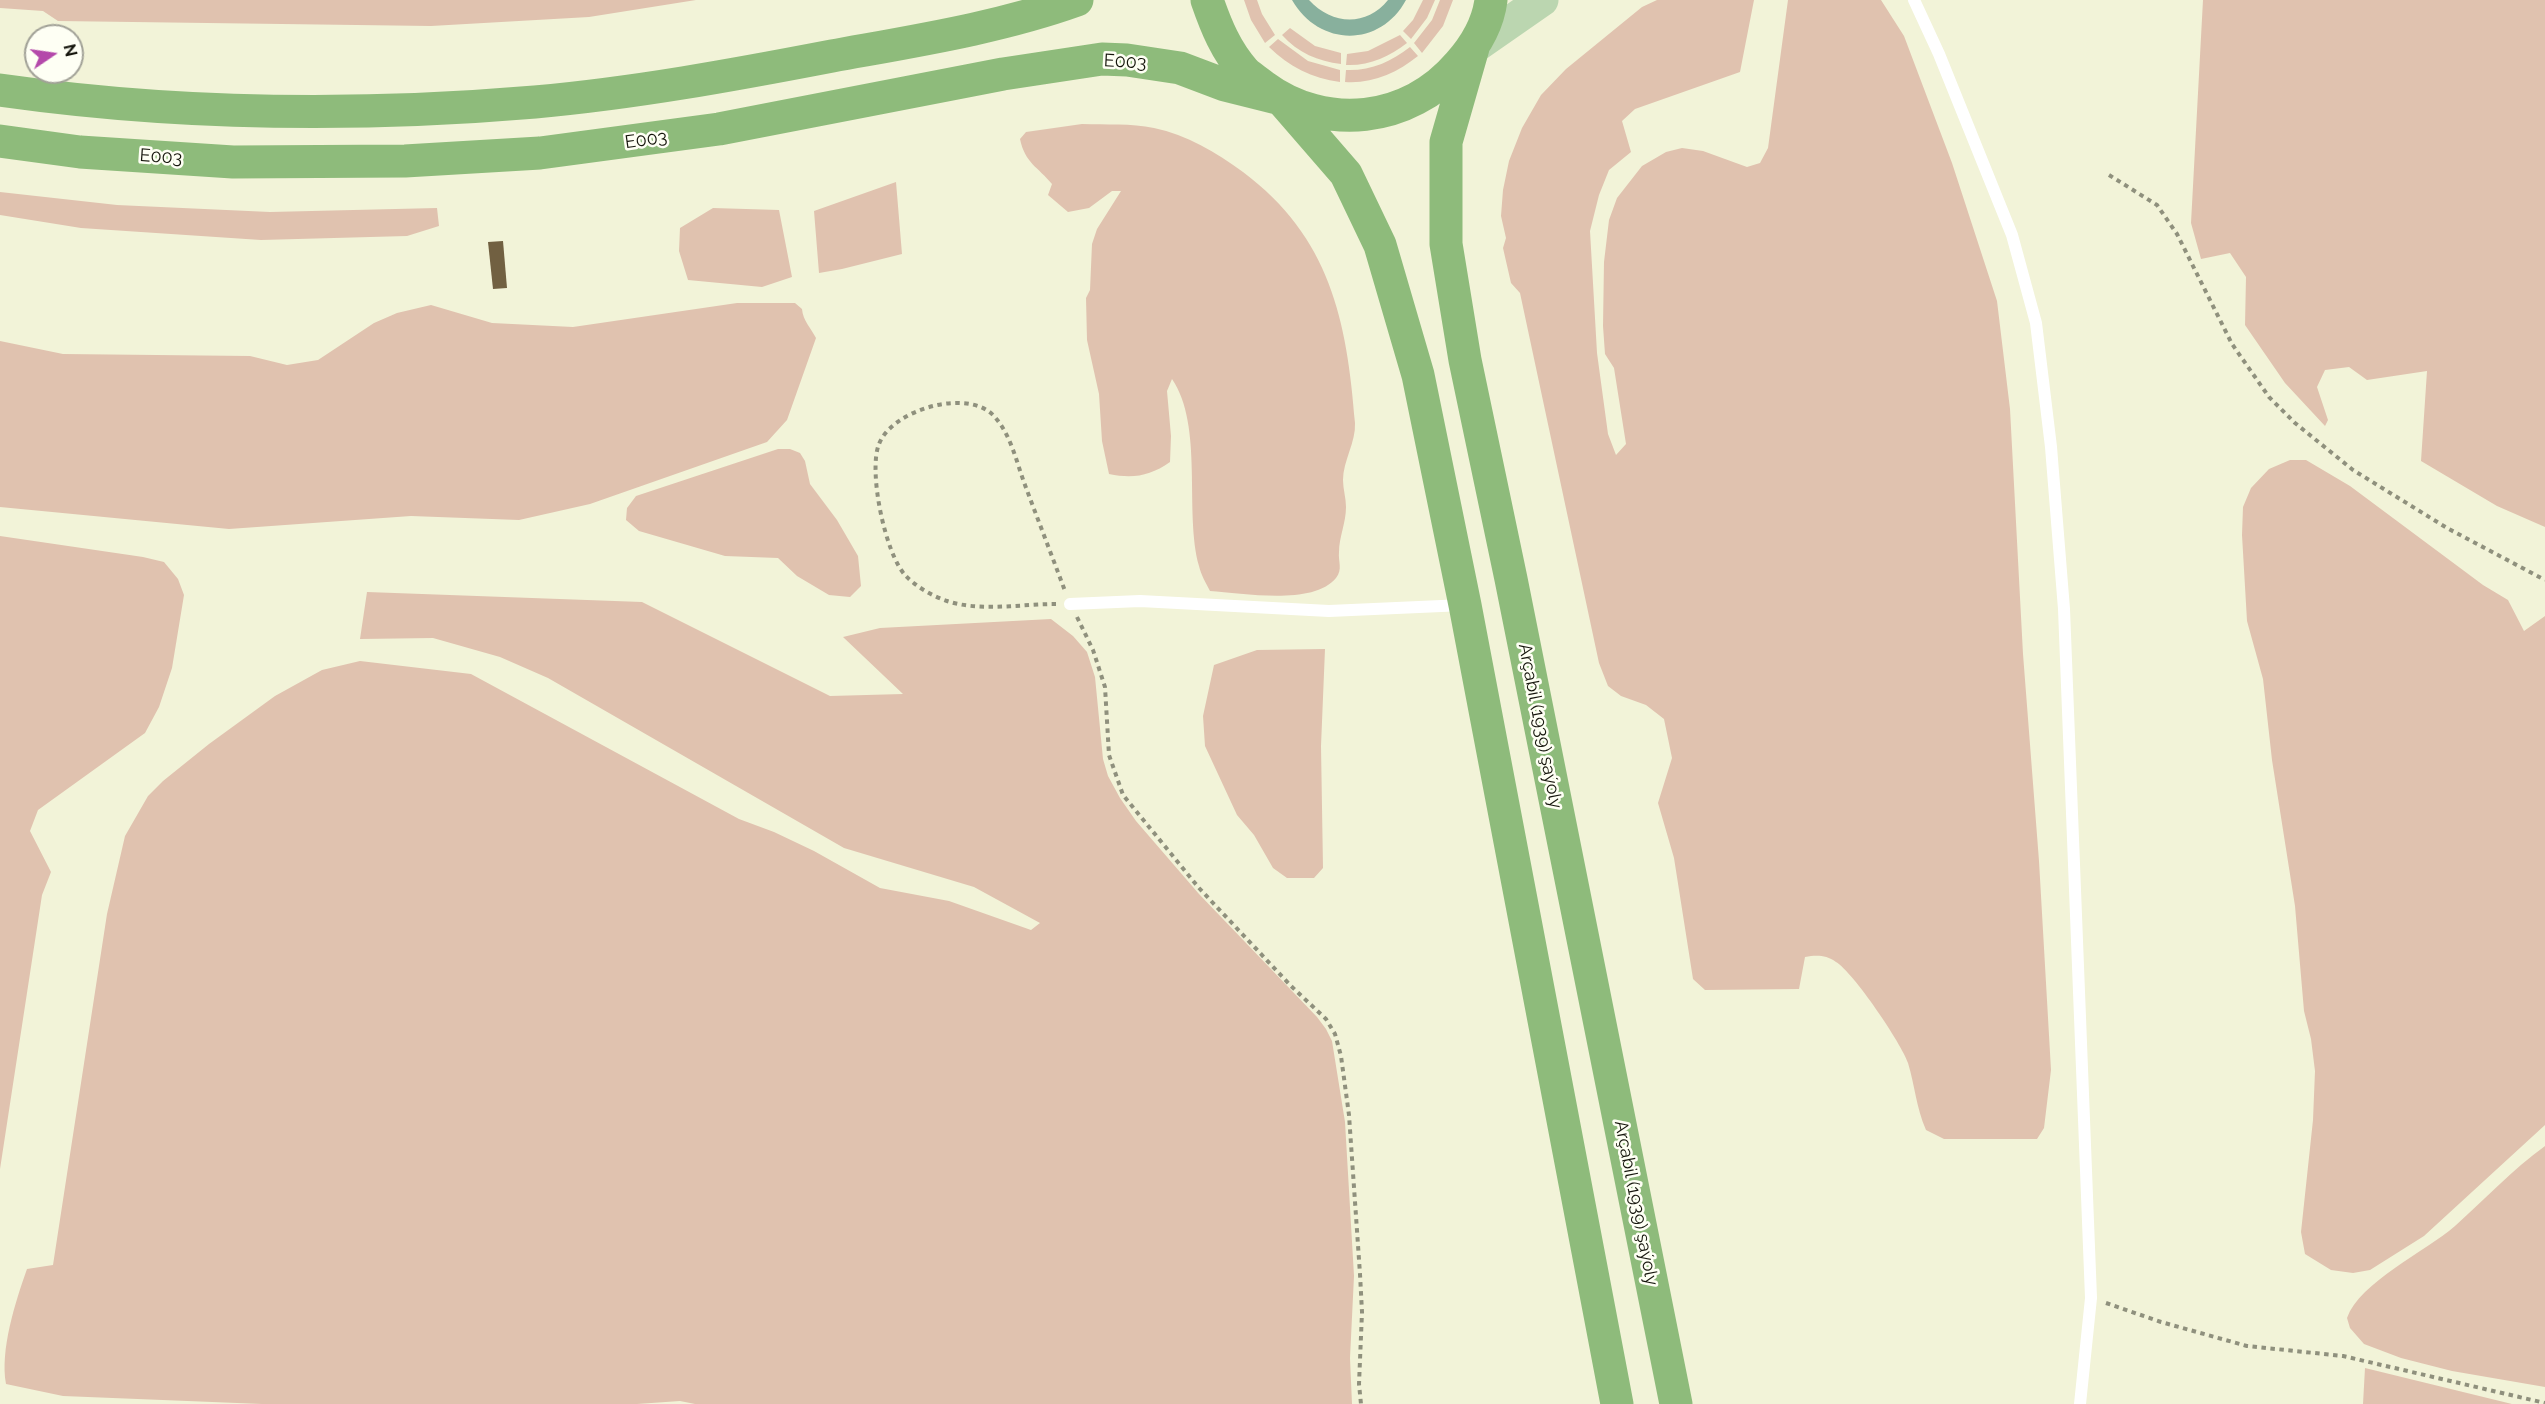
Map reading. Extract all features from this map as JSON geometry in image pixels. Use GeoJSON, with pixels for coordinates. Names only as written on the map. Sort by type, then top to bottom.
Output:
{"type":"FeatureCollection","features":[{"type":"Feature","properties":{"kind":"highway"},"geometry":{"type":"LineString","coordinates":[[0,90],[83,102],[235,111],[406,110],[534,102],[714,79],[994,24],[1077,0]]}},
{"type":"Feature","properties":{"kind":"highway"},"geometry":{"type":"LineString","coordinates":[[1207,0],[1220,37],[1245,72],[1281,99],[1346,174],[1380,245],[1418,375],[1465,604],[1617,1404]]}},
{"type":"Feature","properties":{"kind":"highway"},"geometry":{"type":"LineString","coordinates":[[1281,99],[1322,114],[1366,115],[1408,104],[1445,81],[1473,48],[1490,12],[1491,0]]}},
{"type":"Feature","properties":{"kind":"highway","name":"Arçabil (1939) şaýoly"},"geometry":{"type":"LineString","coordinates":[[1473,48],[1446,142],[1446,244],[1464,360],[1516,603],[1676,1404]]}},
{"type":"Feature","properties":{"kind":"highway","name":"E003"},"geometry":{"type":"LineString","coordinates":[[0,141],[80,152],[233,162],[405,161],[540,153],[719,129],[1003,74],[1102,59],[1127,60],[1180,68],[1225,85],[1281,99]]}},
{"type":"Feature","properties":{"kind":"main road"},"geometry":{"type":"LineString","coordinates":[[1473,48],[1542,0]]}},
{"type":"Feature","properties":{"kind":"lane"},"geometry":{"type":"LineString","coordinates":[[1914,0],[1939,54],[2012,235],[2036,323],[2051,447],[2064,609],[2091,1298],[2080,1404]]}},
{"type":"Feature","properties":{"kind":"lane"},"geometry":{"type":"LineString","coordinates":[[1070,604],[1140,601],[1329,611],[1465,604]]}},
{"type":"Feature","properties":{"kind":"path"},"geometry":{"type":"LineString","coordinates":[[2109,175],[2157,205],[2177,234],[2232,344],[2269,397],[2295,423],[2353,470],[2447,528],[2545,580]]}},
{"type":"Feature","properties":{"kind":"path"},"geometry":{"type":"LineString","coordinates":[[1070,604],[976,606],[947,601],[921,589],[903,574],[888,545],[876,483],[878,444],[893,423],[931,406],[966,401],[992,414],[1009,439],[1070,604],[1093,651],[1105,687],[1109,754],[1123,795],[1199,888],[1291,986],[1326,1019],[1335,1034],[1341,1056],[1349,1115],[1360,1263],[1362,1312],[1359,1384],[1361,1404]]}},
{"type":"Feature","properties":{"kind":"path"},"geometry":{"type":"LineString","coordinates":[[2091,1298],[2161,1322],[2247,1346],[2343,1356],[2545,1403]]}},
{"type":"Feature","properties":{"kind":"shaded area"},"geometry":{"type":"Polygon","coordinates":[[[0,0],[696,0],[589,17],[431,26],[58,21],[43,11],[0,8],[0,0]]]}},
{"type":"Feature","properties":{"kind":"shaded area"},"geometry":{"type":"Polygon","coordinates":[[[1244,0],[1257,0],[1262,14],[1275,35],[1265,43],[1251,20],[1244,0]]]}},
{"type":"Feature","properties":{"kind":"shaded area"},"geometry":{"type":"Polygon","coordinates":[[[1292,0],[1309,0],[1328,14],[1349,20],[1370,15],[1388,0],[1406,0],[1395,16],[1381,27],[1349,36],[1318,27],[1292,0]]]}},
{"type":"Feature","properties":{"kind":"shaded area"},"geometry":{"type":"Polygon","coordinates":[[[1423,0],[1435,0],[1427,18],[1411,39],[1403,31],[1413,20],[1423,0]]]}},
{"type":"Feature","properties":{"kind":"shaded area"},"geometry":{"type":"Polygon","coordinates":[[[1440,0],[1453,0],[1443,26],[1422,53],[1414,43],[1432,20],[1440,0]]]}},
{"type":"Feature","properties":{"kind":"shaded area"},"geometry":{"type":"Polygon","coordinates":[[[1657,0],[1754,0],[1740,72],[1635,109],[1622,121],[1631,152],[1609,170],[1599,195],[1590,231],[1597,353],[1608,434],[1616,455],[1626,444],[1614,368],[1605,354],[1603,326],[1604,262],[1609,220],[1617,198],[1642,166],[1666,152],[1682,148],[1703,151],[1747,167],[1760,163],[1768,148],[1788,0],[1881,0],[1904,36],[1952,163],[1997,301],[2010,409],[2023,654],[2039,861],[2051,1070],[2044,1128],[2037,1139],[1944,1139],[1926,1130],[1908,1063],[1897,1041],[1854,979],[1844,968],[1829,958],[1805,957],[1799,989],[1705,990],[1693,979],[1674,858],[1658,803],[1672,758],[1664,719],[1646,705],[1621,696],[1608,686],[1599,663],[1520,293],[1511,283],[1503,248],[1506,238],[1501,216],[1509,161],[1522,128],[1541,95],[1566,69],[1642,7],[1657,0]]]}},
{"type":"Feature","properties":{"kind":"shaded area"},"geometry":{"type":"Polygon","coordinates":[[[2203,0],[2545,0],[2545,527],[2497,506],[2421,461],[2427,371],[2367,380],[2349,367],[2325,370],[2317,387],[2328,420],[2325,426],[2285,383],[2245,325],[2246,277],[2230,253],[2201,259],[2191,223],[2203,0]]]}},
{"type":"Feature","properties":{"kind":"shaded area"},"geometry":{"type":"Polygon","coordinates":[[[1290,28],[1315,46],[1341,53],[1341,64],[1324,61],[1295,47],[1282,35],[1290,28]]]}},
{"type":"Feature","properties":{"kind":"shaded area"},"geometry":{"type":"Polygon","coordinates":[[[1400,35],[1407,43],[1393,52],[1371,62],[1346,65],[1347,54],[1368,51],[1400,35]]]}},
{"type":"Feature","properties":{"kind":"shaded area"},"geometry":{"type":"Polygon","coordinates":[[[1278,39],[1308,61],[1340,70],[1340,82],[1320,78],[1293,66],[1269,47],[1278,39]]]}},
{"type":"Feature","properties":{"kind":"shaded area"},"geometry":{"type":"Polygon","coordinates":[[[1410,47],[1418,56],[1402,68],[1374,79],[1345,82],[1346,70],[1363,69],[1380,64],[1410,47]]]}},
{"type":"Feature","properties":{"kind":"shaded area"},"geometry":{"type":"Polygon","coordinates":[[[1082,124],[1145,126],[1178,135],[1212,151],[1243,172],[1272,197],[1296,224],[1315,253],[1329,283],[1339,315],[1346,349],[1355,423],[1354,437],[1344,473],[1346,507],[1339,546],[1340,568],[1336,578],[1325,587],[1295,595],[1277,596],[1210,591],[1200,569],[1195,544],[1188,420],[1182,398],[1172,379],[1167,391],[1171,436],[1170,462],[1141,475],[1109,474],[1102,441],[1099,394],[1087,340],[1086,298],[1090,290],[1092,244],[1097,229],[1121,191],[1112,191],[1089,208],[1068,212],[1048,195],[1052,184],[1025,154],[1020,139],[1026,132],[1082,124]]]}},
{"type":"Feature","properties":{"kind":"shaded area"},"geometry":{"type":"Polygon","coordinates":[[[896,182],[902,254],[819,273],[814,211],[896,182]]]}},
{"type":"Feature","properties":{"kind":"shaded area"},"geometry":{"type":"Polygon","coordinates":[[[0,192],[117,205],[270,212],[437,208],[439,226],[407,236],[261,240],[81,228],[0,215],[0,192]]]}},
{"type":"Feature","properties":{"kind":"shaded area"},"geometry":{"type":"Polygon","coordinates":[[[713,208],[779,210],[792,277],[762,287],[688,280],[679,251],[680,228],[713,208]]]}},
{"type":"Feature","properties":{"kind":"shaded area"},"geometry":{"type":"Polygon","coordinates":[[[737,303],[795,303],[802,309],[816,338],[787,420],[767,442],[590,504],[519,520],[411,516],[229,529],[0,507],[0,341],[63,354],[250,356],[287,365],[318,360],[374,323],[397,313],[431,305],[492,323],[573,327],[737,303]]]}},
{"type":"Feature","properties":{"kind":"shaded area"},"geometry":{"type":"Polygon","coordinates":[[[778,449],[790,449],[800,453],[805,461],[810,484],[837,520],[858,556],[861,586],[850,597],[829,595],[797,576],[778,558],[725,556],[639,531],[626,520],[627,508],[636,496],[778,449]]]}},
{"type":"Feature","properties":{"kind":"shaded area"},"geometry":{"type":"Polygon","coordinates":[[[2290,460],[2306,460],[2350,486],[2483,585],[2508,600],[2524,631],[2545,616],[2545,1125],[2424,1236],[2370,1270],[2353,1273],[2331,1270],[2305,1254],[2301,1232],[2313,1120],[2315,1071],[2311,1039],[2304,1011],[2295,906],[2272,760],[2263,679],[2247,621],[2242,535],[2243,507],[2251,488],[2269,469],[2290,460]]]}},
{"type":"Feature","properties":{"kind":"shaded area"},"geometry":{"type":"Polygon","coordinates":[[[0,536],[164,562],[178,579],[184,595],[172,668],[159,707],[145,733],[38,810],[30,831],[51,872],[42,895],[0,1169],[0,536]]]}},
{"type":"Feature","properties":{"kind":"shaded area"},"geometry":{"type":"Polygon","coordinates":[[[367,592],[642,602],[830,696],[903,694],[843,637],[880,628],[1051,619],[1073,636],[1087,652],[1095,677],[1103,759],[1108,776],[1120,798],[1136,821],[1199,894],[1317,1017],[1332,1041],[1345,1122],[1354,1276],[1350,1358],[1352,1404],[695,1404],[680,1401],[637,1404],[262,1404],[63,1396],[6,1384],[7,1342],[27,1269],[53,1265],[107,914],[125,836],[148,796],[163,781],[275,696],[322,670],[360,661],[471,674],[739,819],[814,851],[880,888],[949,901],[1031,930],[1040,923],[974,887],[844,848],[548,678],[500,657],[433,638],[360,639],[367,592]]]}},
{"type":"Feature","properties":{"kind":"shaded area"},"geometry":{"type":"Polygon","coordinates":[[[1325,649],[1321,746],[1323,868],[1314,878],[1287,878],[1273,868],[1254,835],[1237,815],[1205,746],[1203,716],[1214,665],[1257,650],[1325,649]]]}},
{"type":"Feature","properties":{"kind":"shaded area"},"geometry":{"type":"Polygon","coordinates":[[[2545,1146],[2545,1387],[2452,1371],[2401,1358],[2364,1344],[2350,1328],[2347,1318],[2365,1292],[2455,1226],[2545,1146]]]}},
{"type":"Feature","properties":{"kind":"shaded area"},"geometry":{"type":"Polygon","coordinates":[[[2365,1368],[2512,1404],[2363,1404],[2365,1368]]]}},
{"type":"Feature","properties":{"kind":"building"},"geometry":{"type":"Polygon","coordinates":[[[503,241],[507,288],[493,289],[488,242],[503,241]]]}}]}
